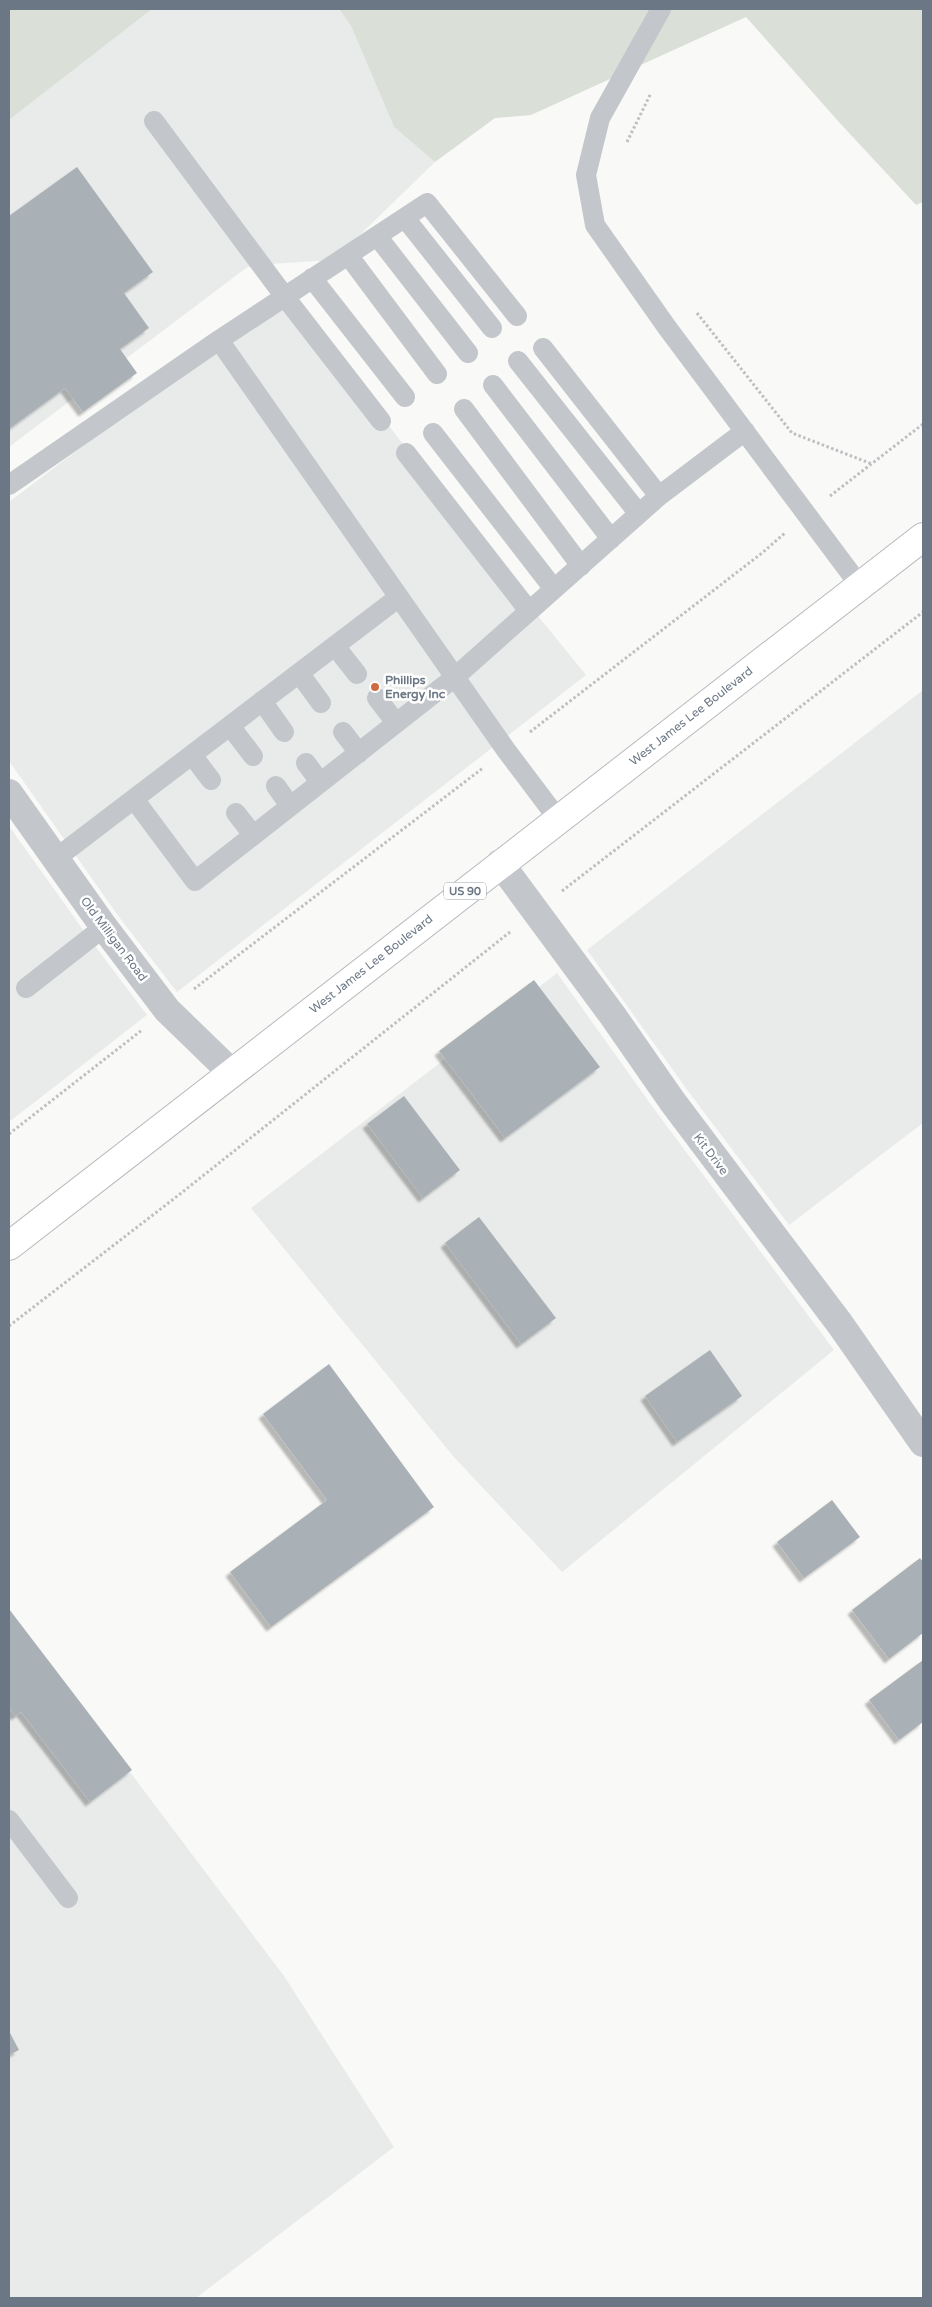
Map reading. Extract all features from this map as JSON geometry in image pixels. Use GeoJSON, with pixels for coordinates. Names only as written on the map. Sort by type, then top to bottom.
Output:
{"type":"FeatureCollection","features":[{"type":"Feature","properties":{"kind":"main road","name":"West James Lee Boulevard"},"geometry":{"type":"LineString","coordinates":[[9,1246],[232,1074],[500,863],[923,537]]}},
{"type":"Feature","properties":{"kind":"street","name":"Old Milligan Road"},"geometry":{"type":"LineString","coordinates":[[9,793],[104,927],[167,1010],[232,1074]]}},
{"type":"Feature","properties":{"kind":"street","name":"Kit Drive"},"geometry":{"type":"LineString","coordinates":[[500,863],[672,1102],[840,1324],[923,1443]]}},
{"type":"Feature","properties":{"kind":"lane"},"geometry":{"type":"LineString","coordinates":[[661,9],[600,118],[586,175],[595,225],[666,326],[860,586]]}},
{"type":"Feature","properties":{"kind":"lane"},"geometry":{"type":"LineString","coordinates":[[154,121],[285,297],[381,421]]}},
{"type":"Feature","properties":{"kind":"lane"},"geometry":{"type":"LineString","coordinates":[[9,485],[219,340],[427,203],[517,316]]}},
{"type":"Feature","properties":{"kind":"lane"},"geometry":{"type":"LineString","coordinates":[[406,218],[492,328]]}},
{"type":"Feature","properties":{"kind":"lane"},"geometry":{"type":"LineString","coordinates":[[377,236],[468,353]]}},
{"type":"Feature","properties":{"kind":"lane"},"geometry":{"type":"LineString","coordinates":[[348,255],[437,374]]}},
{"type":"Feature","properties":{"kind":"lane"},"geometry":{"type":"LineString","coordinates":[[312,278],[405,397]]}},
{"type":"Feature","properties":{"kind":"lane"},"geometry":{"type":"LineString","coordinates":[[219,340],[506,750],[558,819]]}},
{"type":"Feature","properties":{"kind":"lane"},"geometry":{"type":"LineString","coordinates":[[543,348],[659,496]]}},
{"type":"Feature","properties":{"kind":"lane"},"geometry":{"type":"LineString","coordinates":[[518,361],[639,514]]}},
{"type":"Feature","properties":{"kind":"lane"},"geometry":{"type":"LineString","coordinates":[[493,385],[611,539]]}},
{"type":"Feature","properties":{"kind":"lane"},"geometry":{"type":"LineString","coordinates":[[464,410],[581,566]]}},
{"type":"Feature","properties":{"kind":"lane"},"geometry":{"type":"LineString","coordinates":[[134,799],[194,881],[455,677],[659,496],[745,430]]}},
{"type":"Feature","properties":{"kind":"lane"},"geometry":{"type":"LineString","coordinates":[[433,433],[554,589]]}},
{"type":"Feature","properties":{"kind":"lane"},"geometry":{"type":"LineString","coordinates":[[406,453],[529,611]]}},
{"type":"Feature","properties":{"kind":"lane"},"geometry":{"type":"LineString","coordinates":[[56,858],[398,597]]}},
{"type":"Feature","properties":{"kind":"lane"},"geometry":{"type":"LineString","coordinates":[[335,646],[358,674]]}},
{"type":"Feature","properties":{"kind":"lane"},"geometry":{"type":"LineString","coordinates":[[299,673],[321,703]]}},
{"type":"Feature","properties":{"kind":"lane"},"geometry":{"type":"LineString","coordinates":[[377,698],[396,723]]}},
{"type":"Feature","properties":{"kind":"lane"},"geometry":{"type":"LineString","coordinates":[[262,701],[284,732]]}},
{"type":"Feature","properties":{"kind":"lane"},"geometry":{"type":"LineString","coordinates":[[230,726],[253,756]]}},
{"type":"Feature","properties":{"kind":"lane"},"geometry":{"type":"LineString","coordinates":[[343,732],[359,753]]}},
{"type":"Feature","properties":{"kind":"lane"},"geometry":{"type":"LineString","coordinates":[[192,755],[211,780]]}},
{"type":"Feature","properties":{"kind":"lane"},"geometry":{"type":"LineString","coordinates":[[306,762],[320,782]]}},
{"type":"Feature","properties":{"kind":"lane"},"geometry":{"type":"LineString","coordinates":[[276,786],[290,806]]}},
{"type":"Feature","properties":{"kind":"lane"},"geometry":{"type":"LineString","coordinates":[[236,813],[253,835]]}},
{"type":"Feature","properties":{"kind":"lane"},"geometry":{"type":"LineString","coordinates":[[26,988],[104,927]]}},
{"type":"Feature","properties":{"kind":"lane"},"geometry":{"type":"LineString","coordinates":[[9,1820],[68,1898]]}},
{"type":"Feature","properties":{"kind":"path"},"geometry":{"type":"LineString","coordinates":[[626,144],[652,90]]}},
{"type":"Feature","properties":{"kind":"path"},"geometry":{"type":"LineString","coordinates":[[694,309],[792,433],[872,464]]}},
{"type":"Feature","properties":{"kind":"path"},"geometry":{"type":"LineString","coordinates":[[9,1134],[167,1010],[762,553],[807,514],[923,424]]}},
{"type":"Feature","properties":{"kind":"path"},"geometry":{"type":"LineString","coordinates":[[9,1326],[180,1194],[536,911],[923,612]]}},
{"type":"Feature","properties":{"kind":"shaded area"},"geometry":{"type":"Polygon","coordinates":[[[10,9],[152,9],[9,120],[10,9]]]}},
{"type":"Feature","properties":{"kind":"shaded area"},"geometry":{"type":"Polygon","coordinates":[[[152,9],[339,9],[351,26],[394,127],[435,162],[334,260],[255,265],[246,268],[9,447],[9,120],[152,9]]]}},
{"type":"Feature","properties":{"kind":"shaded area"},"geometry":{"type":"Polygon","coordinates":[[[339,9],[923,9],[923,202],[916,205],[838,121],[746,17],[531,115],[495,118],[435,162],[394,127],[351,26],[339,9]]]}},
{"type":"Feature","properties":{"kind":"shaded area"},"geometry":{"type":"Polygon","coordinates":[[[296,304],[481,546],[586,675],[177,992],[119,917],[9,761],[9,502],[268,306],[296,304]]]}},
{"type":"Feature","properties":{"kind":"shaded area"},"geometry":{"type":"Polygon","coordinates":[[[923,690],[923,1123],[789,1225],[688,1091],[587,950],[923,690]]]}},
{"type":"Feature","properties":{"kind":"shaded area"},"geometry":{"type":"Polygon","coordinates":[[[9,826],[147,1015],[9,1122],[9,826]]]}},
{"type":"Feature","properties":{"kind":"shaded area"},"geometry":{"type":"Polygon","coordinates":[[[557,973],[657,1113],[834,1350],[562,1572],[453,1456],[251,1208],[557,973]]]}},
{"type":"Feature","properties":{"kind":"shaded area"},"geometry":{"type":"Polygon","coordinates":[[[9,1612],[284,1976],[394,2147],[196,2298],[9,2298],[9,1612]]]}},
{"type":"Feature","properties":{"kind":"building"},"geometry":{"type":"Polygon","coordinates":[[[77,167],[153,272],[124,293],[149,328],[120,349],[137,373],[83,412],[65,388],[9,429],[9,216],[77,167]]]}},
{"type":"Feature","properties":{"kind":"building"},"geometry":{"type":"Polygon","coordinates":[[[534,980],[600,1067],[505,1138],[439,1051],[534,980]]]}},
{"type":"Feature","properties":{"kind":"building"},"geometry":{"type":"Polygon","coordinates":[[[404,1096],[460,1170],[423,1198],[367,1124],[404,1096]]]}},
{"type":"Feature","properties":{"kind":"building"},"geometry":{"type":"Polygon","coordinates":[[[479,1217],[556,1318],[521,1344],[445,1243],[479,1217]]]}},
{"type":"Feature","properties":{"kind":"building"},"geometry":{"type":"Polygon","coordinates":[[[710,1350],[742,1396],[677,1442],[645,1396],[710,1350]]]}},
{"type":"Feature","properties":{"kind":"building"},"geometry":{"type":"Polygon","coordinates":[[[329,1364],[434,1507],[271,1627],[230,1572],[327,1500],[263,1414],[329,1364]]]}},
{"type":"Feature","properties":{"kind":"building"},"geometry":{"type":"Polygon","coordinates":[[[832,1500],[860,1537],[804,1578],[777,1542],[832,1500]]]}},
{"type":"Feature","properties":{"kind":"building"},"geometry":{"type":"Polygon","coordinates":[[[920,1558],[923,1562],[923,1633],[889,1659],[852,1610],[920,1558]]]}},
{"type":"Feature","properties":{"kind":"building"},"geometry":{"type":"Polygon","coordinates":[[[9,1609],[132,1770],[90,1802],[21,1712],[15,1716],[9,1708],[9,1609]]]}},
{"type":"Feature","properties":{"kind":"building"},"geometry":{"type":"Polygon","coordinates":[[[923,1660],[923,1722],[899,1740],[869,1700],[923,1660]]]}},
{"type":"Feature","properties":{"kind":"building"},"geometry":{"type":"Polygon","coordinates":[[[9,2031],[19,2050],[9,2055],[9,2031]]]}},
{"type":"Feature","properties":{"kind":"place","name":"Phillips Energy Inc"},"geometry":{"type":"Point","coordinates":[375,687]}}]}
